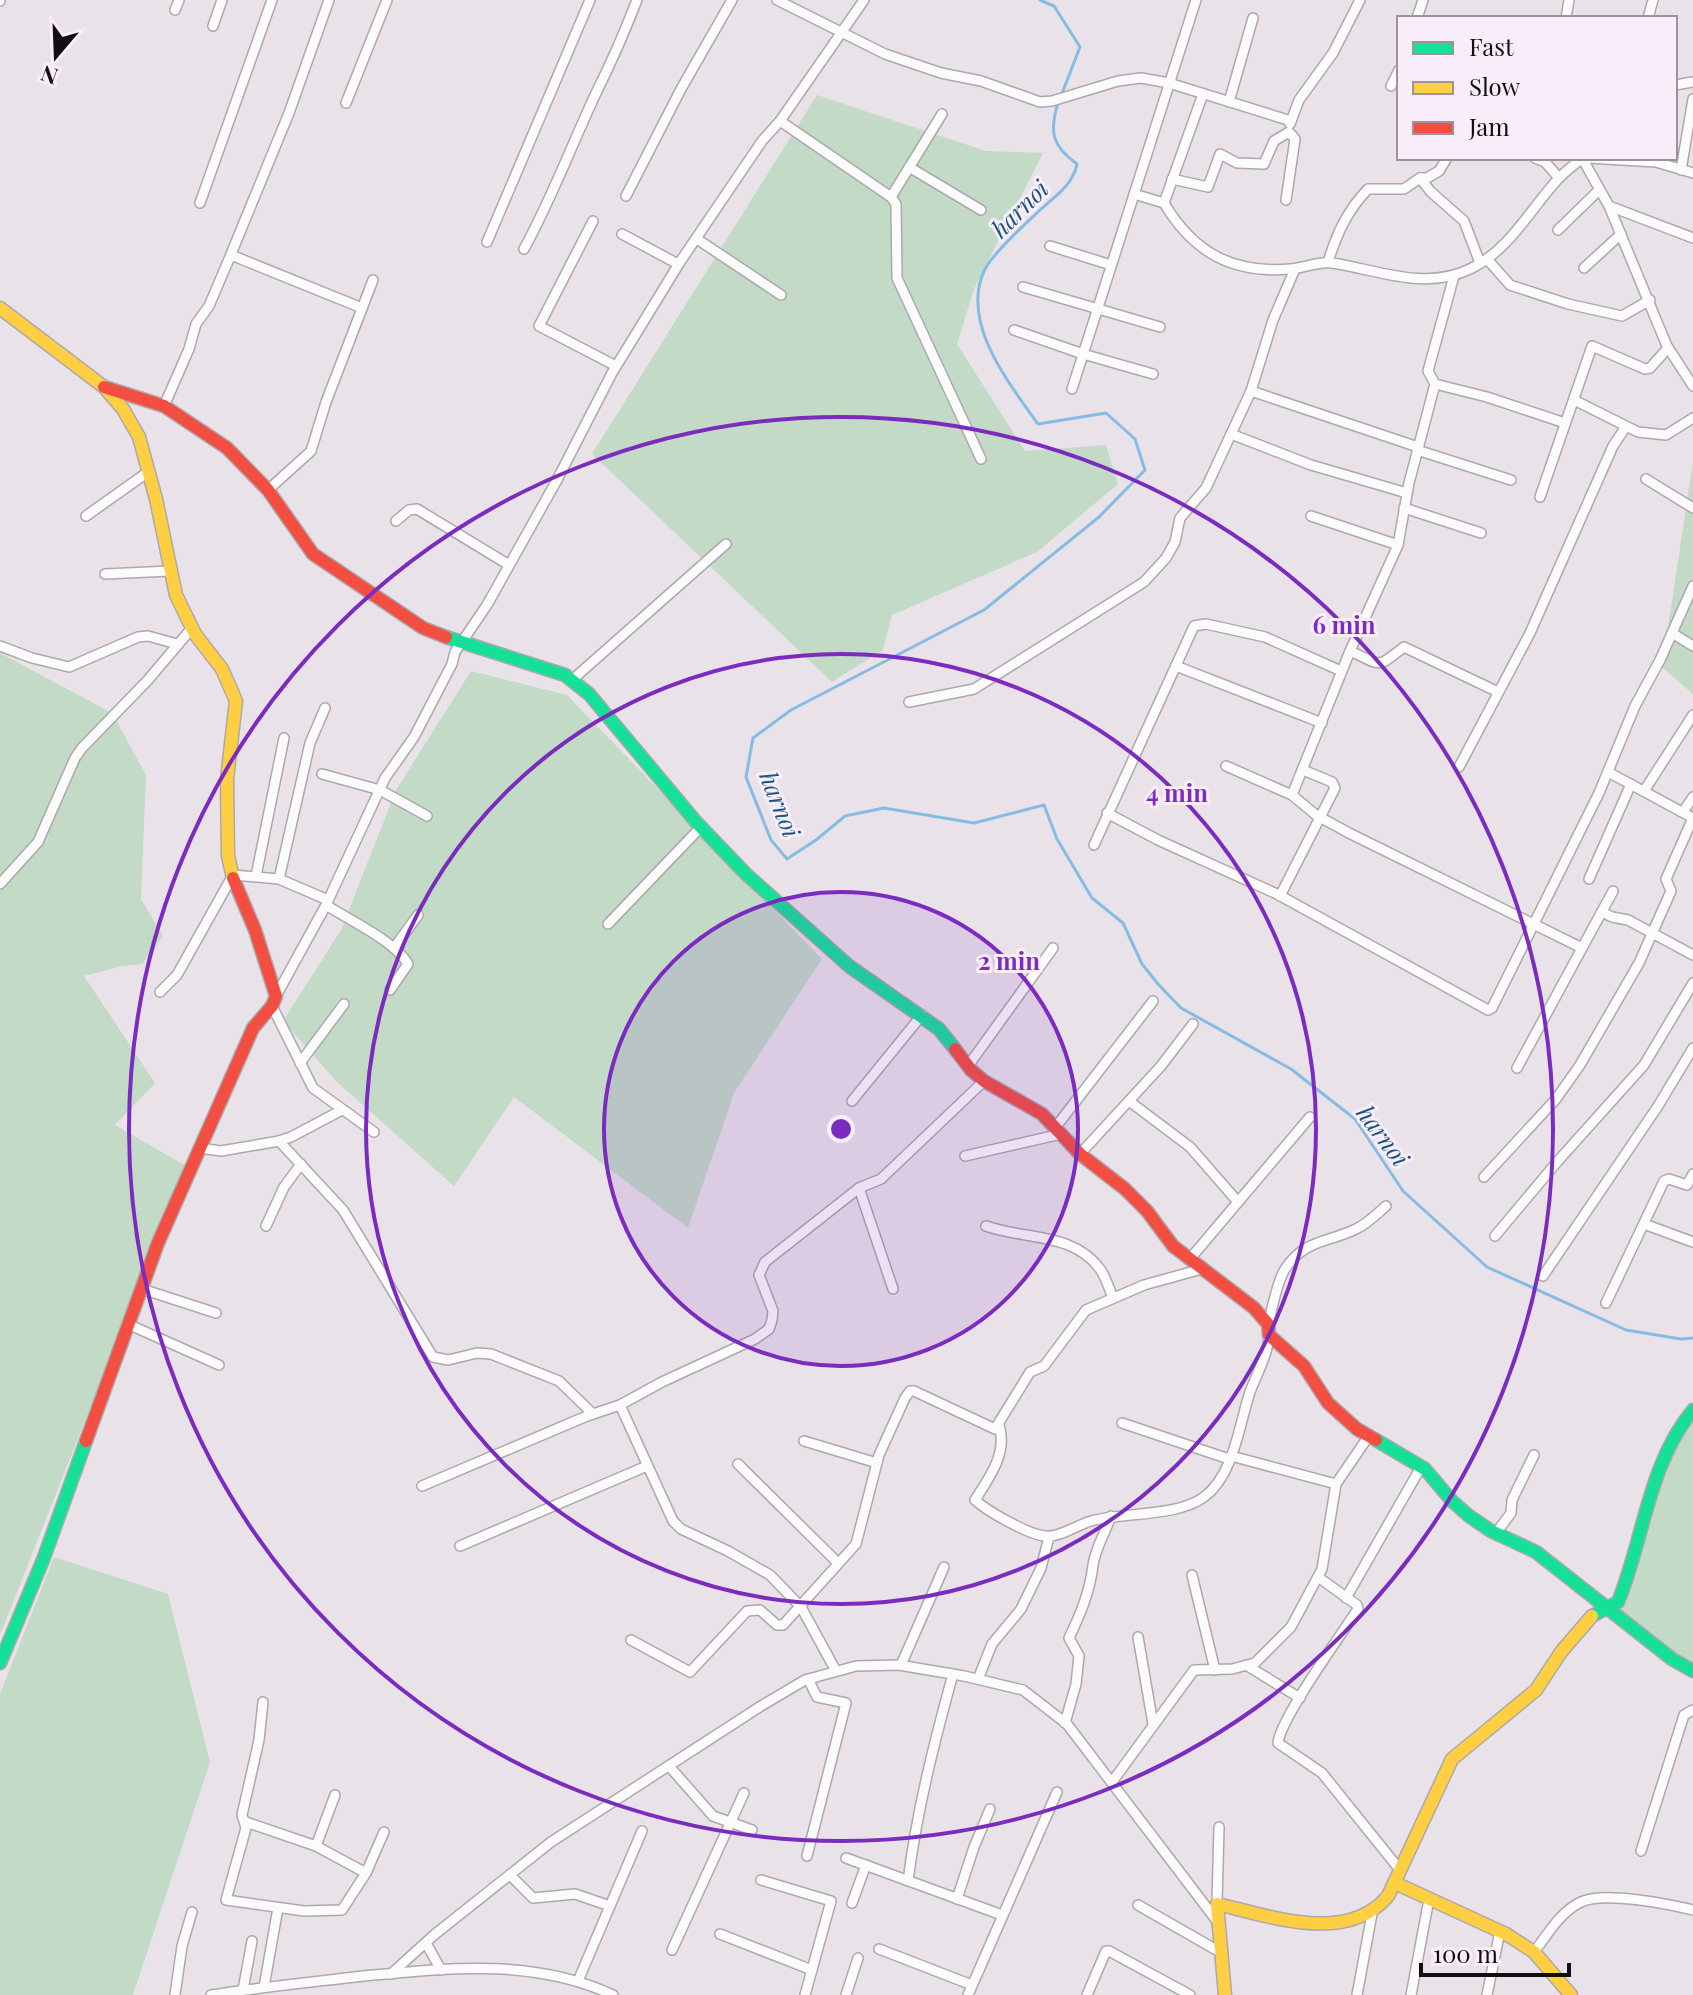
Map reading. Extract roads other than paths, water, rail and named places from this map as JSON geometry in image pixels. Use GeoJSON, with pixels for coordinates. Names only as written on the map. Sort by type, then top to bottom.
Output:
{"type":"FeatureCollection","features":[{"type":"Feature","properties":{"kind":"street"},"geometry":{"type":"LineString","coordinates":[[213,26],[222,0]]}},
{"type":"Feature","properties":{"kind":"street"},"geometry":{"type":"LineString","coordinates":[[200,203],[272,0]]}},
{"type":"Feature","properties":{"kind":"street"},"geometry":{"type":"LineString","coordinates":[[164,406],[189,349],[196,324],[209,306],[289,113],[329,0]]}},
{"type":"Feature","properties":{"kind":"street"},"geometry":{"type":"LineString","coordinates":[[346,103],[387,0]]}},
{"type":"Feature","properties":{"kind":"street"},"geometry":{"type":"LineString","coordinates":[[487,242],[590,0]]}},
{"type":"Feature","properties":{"kind":"street"},"geometry":{"type":"LineString","coordinates":[[524,249],[560,180],[637,0]]}},
{"type":"Feature","properties":{"kind":"street"},"geometry":{"type":"LineString","coordinates":[[626,196],[681,89],[732,0]]}},
{"type":"Feature","properties":{"kind":"street"},"geometry":{"type":"LineString","coordinates":[[777,0],[796,4],[842,34],[885,54],[941,73],[981,81],[1040,102],[1141,78],[1169,83],[1229,102],[1290,126],[1295,139],[1286,200]]}},
{"type":"Feature","properties":{"kind":"street"},"geometry":{"type":"LineString","coordinates":[[0,1663],[43,1560],[158,1243],[253,1028],[274,1001],[327,903],[385,778],[414,737],[462,643],[557,480],[616,366],[678,264],[864,0]]}},
{"type":"Feature","properties":{"kind":"street"},"geometry":{"type":"LineString","coordinates":[[1072,389],[1196,0]]}},
{"type":"Feature","properties":{"kind":"street"},"geometry":{"type":"LineString","coordinates":[[1172,179],[1208,187],[1220,154],[1237,163],[1264,164],[1274,141],[1290,126],[1299,100],[1333,53],[1360,0]]}},
{"type":"Feature","properties":{"kind":"street"},"geometry":{"type":"LineString","coordinates":[[1229,102],[1253,18]]}},
{"type":"Feature","properties":{"kind":"street"},"geometry":{"type":"LineString","coordinates":[[1391,86],[1397,74]]}},
{"type":"Feature","properties":{"kind":"street"},"geometry":{"type":"LineString","coordinates":[[1164,203],[1203,94]]}},
{"type":"Feature","properties":{"kind":"street"},"geometry":{"type":"LineString","coordinates":[[1681,170],[1693,99]]}},
{"type":"Feature","properties":{"kind":"street"},"geometry":{"type":"LineString","coordinates":[[891,197],[942,114]]}},
{"type":"Feature","properties":{"kind":"street"},"geometry":{"type":"LineString","coordinates":[[780,121],[891,197],[896,204],[897,278],[981,459]]}},
{"type":"Feature","properties":{"kind":"street"},"geometry":{"type":"LineString","coordinates":[[1328,262],[1339,228],[1368,189],[1404,189],[1420,178],[1427,178],[1439,171],[1446,160]]}},
{"type":"Feature","properties":{"kind":"street"},"geometry":{"type":"LineString","coordinates":[[1540,160],[1559,178]]}},
{"type":"Feature","properties":{"kind":"street"},"geometry":{"type":"LineString","coordinates":[[1134,194],[1164,203],[1178,227],[1197,245],[1229,264],[1267,271],[1328,262],[1408,279],[1454,276],[1484,261],[1526,220],[1559,178],[1582,160]]}},
{"type":"Feature","properties":{"kind":"street"},"geometry":{"type":"LineString","coordinates":[[1585,160],[1609,206],[1668,348],[1693,386]]}},
{"type":"Feature","properties":{"kind":"street"},"geometry":{"type":"LineString","coordinates":[[1620,160],[1656,162],[1693,173]]}},
{"type":"Feature","properties":{"kind":"street"},"geometry":{"type":"LineString","coordinates":[[909,167],[981,210]]}},
{"type":"Feature","properties":{"kind":"street"},"geometry":{"type":"LineString","coordinates":[[1420,178],[1424,186],[1464,221],[1484,261],[1510,285],[1568,304],[1622,316],[1650,300]]}},
{"type":"Feature","properties":{"kind":"street"},"geometry":{"type":"LineString","coordinates":[[1558,230],[1599,190]]}},
{"type":"Feature","properties":{"kind":"street"},"geometry":{"type":"LineString","coordinates":[[1609,206],[1693,238]]}},
{"type":"Feature","properties":{"kind":"street"},"geometry":{"type":"LineString","coordinates":[[593,221],[539,326],[616,366]]}},
{"type":"Feature","properties":{"kind":"street"},"geometry":{"type":"LineString","coordinates":[[622,234],[678,264]]}},
{"type":"Feature","properties":{"kind":"street"},"geometry":{"type":"LineString","coordinates":[[1584,268],[1621,234]]}},
{"type":"Feature","properties":{"kind":"street"},"geometry":{"type":"LineString","coordinates":[[697,239],[781,295]]}},
{"type":"Feature","properties":{"kind":"street"},"geometry":{"type":"LineString","coordinates":[[1050,246],[1111,265]]}},
{"type":"Feature","properties":{"kind":"street"},"geometry":{"type":"LineString","coordinates":[[231,255],[362,308]]}},
{"type":"Feature","properties":{"kind":"street"},"geometry":{"type":"LineString","coordinates":[[909,702],[974,689],[1144,582],[1166,558],[1175,542],[1180,518],[1206,488],[1251,391],[1273,320],[1295,269]]}},
{"type":"Feature","properties":{"kind":"street"},"geometry":{"type":"LineString","coordinates":[[1292,795],[1341,671],[1398,545],[1407,493],[1435,384],[1428,371],[1454,276]]}},
{"type":"Feature","properties":{"kind":"street"},"geometry":{"type":"LineString","coordinates":[[268,490],[311,451],[326,402],[373,280]]}},
{"type":"Feature","properties":{"kind":"street"},"geometry":{"type":"LineString","coordinates":[[1023,287],[1160,327]]}},
{"type":"Feature","properties":{"kind":"street"},"geometry":{"type":"LineString","coordinates":[[0,308],[104,387],[133,424],[148,472],[176,595],[192,628],[222,669],[236,701],[226,837],[233,875],[255,930],[274,1001],[313,1088],[374,1132]]}},
{"type":"Feature","properties":{"kind":"street"},"geometry":{"type":"LineString","coordinates":[[1014,330],[1153,374]]}},
{"type":"Feature","properties":{"kind":"street"},"geometry":{"type":"LineString","coordinates":[[1540,497],[1592,346],[1645,369],[1650,368],[1668,348]]}},
{"type":"Feature","properties":{"kind":"street"},"geometry":{"type":"LineString","coordinates":[[1435,384],[1487,397],[1565,423]]}},
{"type":"Feature","properties":{"kind":"street"},"geometry":{"type":"LineString","coordinates":[[104,387],[164,406],[227,448],[268,490],[313,554],[423,628],[565,675],[572,680],[613,720],[701,827],[746,874],[839,957],[939,1029],[984,1081],[1042,1114],[1080,1154],[1125,1189],[1147,1211],[1173,1246],[1254,1308],[1304,1366],[1328,1403],[1368,1437],[1421,1467],[1469,1516],[1536,1552],[1672,1659],[1693,1671]]}},
{"type":"Feature","properties":{"kind":"street"},"geometry":{"type":"LineString","coordinates":[[1251,391],[1511,480]]}},
{"type":"Feature","properties":{"kind":"street"},"geometry":{"type":"LineString","coordinates":[[1574,400],[1638,432],[1666,435],[1693,418]]}},
{"type":"Feature","properties":{"kind":"street"},"geometry":{"type":"LineString","coordinates":[[1459,767],[1563,562],[1613,446],[1625,428]]}},
{"type":"Feature","properties":{"kind":"street"},"geometry":{"type":"LineString","coordinates":[[1231,434],[1311,465],[1407,493]]}},
{"type":"Feature","properties":{"kind":"street"},"geometry":{"type":"LineString","coordinates":[[86,516],[148,472]]}},
{"type":"Feature","properties":{"kind":"street"},"geometry":{"type":"LineString","coordinates":[[1646,479],[1693,508]]}},
{"type":"Feature","properties":{"kind":"street"},"geometry":{"type":"LineString","coordinates":[[1404,508],[1481,533]]}},
{"type":"Feature","properties":{"kind":"street"},"geometry":{"type":"LineString","coordinates":[[396,521],[409,510],[417,509],[509,565]]}},
{"type":"Feature","properties":{"kind":"street"},"geometry":{"type":"LineString","coordinates":[[1311,516],[1398,545]]}},
{"type":"Feature","properties":{"kind":"street"},"geometry":{"type":"LineString","coordinates":[[572,680],[726,544]]}},
{"type":"Feature","properties":{"kind":"street"},"geometry":{"type":"LineString","coordinates":[[105,574],[170,571]]}},
{"type":"Feature","properties":{"kind":"street"},"geometry":{"type":"LineString","coordinates":[[1107,813],[1280,896],[1488,1010],[1492,1008],[1608,772],[1635,706],[1693,586]]}},
{"type":"Feature","properties":{"kind":"street"},"geometry":{"type":"LineString","coordinates":[[1094,845],[1194,626],[1197,624],[1265,637],[1341,671]]}},
{"type":"Feature","properties":{"kind":"street"},"geometry":{"type":"LineString","coordinates":[[0,884],[38,842],[82,748],[147,681],[192,628]]}},
{"type":"Feature","properties":{"kind":"street"},"geometry":{"type":"LineString","coordinates":[[1672,633],[1693,646]]}},
{"type":"Feature","properties":{"kind":"street"},"geometry":{"type":"LineString","coordinates":[[0,646],[69,667],[138,637],[148,636],[177,644]]}},
{"type":"Feature","properties":{"kind":"street"},"geometry":{"type":"LineString","coordinates":[[1350,651],[1379,663],[1387,663],[1404,647],[1498,692]]}},
{"type":"Feature","properties":{"kind":"street"},"geometry":{"type":"LineString","coordinates":[[1176,666],[1322,723]]}},
{"type":"Feature","properties":{"kind":"street"},"geometry":{"type":"LineString","coordinates":[[279,879],[310,743],[325,708]]}},
{"type":"Feature","properties":{"kind":"street"},"geometry":{"type":"LineString","coordinates":[[1644,791],[1693,715]]}},
{"type":"Feature","properties":{"kind":"street"},"geometry":{"type":"LineString","coordinates":[[256,876],[284,738]]}},
{"type":"Feature","properties":{"kind":"street"},"geometry":{"type":"LineString","coordinates":[[1226,766],[1292,795],[1321,818],[1582,948]]}},
{"type":"Feature","properties":{"kind":"street"},"geometry":{"type":"LineString","coordinates":[[1280,896],[1335,788],[1332,782],[1303,770]]}},
{"type":"Feature","properties":{"kind":"street"},"geometry":{"type":"LineString","coordinates":[[1484,1177],[1556,1099],[1580,1065],[1639,963],[1671,891],[1666,879],[1693,818],[1608,772]]}},
{"type":"Feature","properties":{"kind":"street"},"geometry":{"type":"LineString","coordinates":[[322,774],[380,790],[427,816]]}},
{"type":"Feature","properties":{"kind":"street"},"geometry":{"type":"LineString","coordinates":[[1589,879],[1631,784]]}},
{"type":"Feature","properties":{"kind":"street"},"geometry":{"type":"LineString","coordinates":[[1683,812],[1693,797]]}},
{"type":"Feature","properties":{"kind":"street"},"geometry":{"type":"LineString","coordinates":[[608,924],[701,827]]}},
{"type":"Feature","properties":{"kind":"street"},"geometry":{"type":"LineString","coordinates":[[233,875],[279,879],[327,903],[394,948],[408,964],[390,990]]}},
{"type":"Feature","properties":{"kind":"street"},"geometry":{"type":"LineString","coordinates":[[160,992],[177,975],[233,875]]}},
{"type":"Feature","properties":{"kind":"street"},"geometry":{"type":"LineString","coordinates":[[1517,1068],[1613,891]]}},
{"type":"Feature","properties":{"kind":"street"},"geometry":{"type":"LineString","coordinates":[[1602,912],[1628,920],[1693,955]]}},
{"type":"Feature","properties":{"kind":"street"},"geometry":{"type":"LineString","coordinates":[[394,948],[418,915]]}},
{"type":"Feature","properties":{"kind":"street"},"geometry":{"type":"LineString","coordinates":[[968,1066],[1053,948]]}},
{"type":"Feature","properties":{"kind":"street"},"geometry":{"type":"LineString","coordinates":[[1495,1236],[1644,1065],[1693,983]]}},
{"type":"Feature","properties":{"kind":"street"},"geometry":{"type":"LineString","coordinates":[[965,1156],[1058,1131],[1153,1001]]}},
{"type":"Feature","properties":{"kind":"street"},"geometry":{"type":"LineString","coordinates":[[300,1063],[344,1004]]}},
{"type":"Feature","properties":{"kind":"street"},"geometry":{"type":"LineString","coordinates":[[852,1101],[922,1015]]}},
{"type":"Feature","properties":{"kind":"street"},"geometry":{"type":"LineString","coordinates":[[1080,1154],[1161,1066],[1193,1024]]}},
{"type":"Feature","properties":{"kind":"street"},"geometry":{"type":"LineString","coordinates":[[1543,1276],[1658,1106],[1693,1048]]}},
{"type":"Feature","properties":{"kind":"street"},"geometry":{"type":"LineString","coordinates":[[422,1486],[620,1405],[755,1339],[769,1329],[773,1311],[759,1275],[765,1262],[859,1188],[881,1179],[984,1081]]}},
{"type":"Feature","properties":{"kind":"street"},"geometry":{"type":"LineString","coordinates":[[1129,1101],[1190,1147],[1238,1202]]}},
{"type":"Feature","properties":{"kind":"street"},"geometry":{"type":"LineString","coordinates":[[199,1148],[221,1151],[279,1141],[342,1110]]}},
{"type":"Feature","properties":{"kind":"street"},"geometry":{"type":"LineString","coordinates":[[1189,1260],[1310,1117]]}},
{"type":"Feature","properties":{"kind":"street"},"geometry":{"type":"LineString","coordinates":[[279,1141],[343,1210],[433,1357],[448,1360],[477,1353],[491,1354],[559,1381],[593,1414]]}},
{"type":"Feature","properties":{"kind":"street"},"geometry":{"type":"LineString","coordinates":[[266,1226],[284,1187],[301,1164]]}},
{"type":"Feature","properties":{"kind":"street"},"geometry":{"type":"LineString","coordinates":[[1606,1303],[1664,1181],[1669,1179],[1687,1185],[1693,1174]]}},
{"type":"Feature","properties":{"kind":"street"},"geometry":{"type":"LineString","coordinates":[[859,1188],[893,1289]]}},
{"type":"Feature","properties":{"kind":"street"},"geometry":{"type":"LineString","coordinates":[[999,1425],[1000,1447],[996,1466],[976,1502],[1036,1535],[1049,1537],[1111,1516],[1171,1511],[1203,1499],[1216,1486],[1238,1442],[1257,1373],[1269,1348],[1269,1329],[1284,1270],[1312,1243],[1358,1228],[1386,1206]]}},
{"type":"Feature","properties":{"kind":"street"},"geometry":{"type":"LineString","coordinates":[[1644,1224],[1693,1242]]}},
{"type":"Feature","properties":{"kind":"street"},"geometry":{"type":"LineString","coordinates":[[986,1226],[1060,1240],[1084,1254],[1100,1269],[1113,1298]]}},
{"type":"Feature","properties":{"kind":"street"},"geometry":{"type":"LineString","coordinates":[[631,1640],[690,1672],[747,1611],[760,1610],[777,1625],[783,1625],[856,1544],[877,1463],[910,1391],[995,1429],[1030,1372],[1044,1366],[1086,1310],[1144,1285],[1202,1269]]}},
{"type":"Feature","properties":{"kind":"street"},"geometry":{"type":"LineString","coordinates":[[142,1289],[216,1313]]}},
{"type":"Feature","properties":{"kind":"street"},"geometry":{"type":"LineString","coordinates":[[130,1325],[219,1365]]}},
{"type":"Feature","properties":{"kind":"street"},"geometry":{"type":"LineString","coordinates":[[620,1405],[673,1521],[681,1529],[770,1575],[801,1607],[836,1671]]}},
{"type":"Feature","properties":{"kind":"street"},"geometry":{"type":"LineString","coordinates":[[1217,1904],[1327,1923],[1353,1921],[1372,1914],[1395,1883],[1452,1759],[1536,1690],[1561,1652],[1595,1612],[1618,1602],[1656,1477],[1691,1417]]}},
{"type":"Feature","properties":{"kind":"street"},"geometry":{"type":"LineString","coordinates":[[1122,1423],[1230,1458],[1336,1484]]}},
{"type":"Feature","properties":{"kind":"street"},"geometry":{"type":"LineString","coordinates":[[1112,1782],[1194,1670],[1255,1663],[1291,1627],[1322,1569],[1336,1484],[1368,1437]]}},
{"type":"Feature","properties":{"kind":"street"},"geometry":{"type":"LineString","coordinates":[[804,1441],[877,1463]]}},
{"type":"Feature","properties":{"kind":"street"},"geometry":{"type":"LineString","coordinates":[[1496,1533],[1511,1513],[1512,1500],[1534,1455]]}},
{"type":"Feature","properties":{"kind":"street"},"geometry":{"type":"LineString","coordinates":[[738,1464],[838,1563]]}},
{"type":"Feature","properties":{"kind":"street"},"geometry":{"type":"LineString","coordinates":[[460,1546],[647,1466]]}},
{"type":"Feature","properties":{"kind":"street"},"geometry":{"type":"LineString","coordinates":[[1347,1597],[1421,1467]]}},
{"type":"Feature","properties":{"kind":"street"},"geometry":{"type":"LineString","coordinates":[[1065,1723],[1079,1656],[1078,1649],[1069,1638],[1082,1612],[1093,1566],[1111,1516]]}},
{"type":"Feature","properties":{"kind":"street"},"geometry":{"type":"LineString","coordinates":[[978,1679],[992,1644],[1021,1609],[1041,1568],[1049,1537]]}},
{"type":"Feature","properties":{"kind":"street"},"geometry":{"type":"LineString","coordinates":[[901,1665],[944,1567]]}},
{"type":"Feature","properties":{"kind":"street"},"geometry":{"type":"LineString","coordinates":[[1192,1575],[1215,1670]]}},
{"type":"Feature","properties":{"kind":"street"},"geometry":{"type":"LineString","coordinates":[[1318,1577],[1357,1605],[1358,1609],[1300,1698],[1278,1743],[1322,1773],[1400,1870]]}},
{"type":"Feature","properties":{"kind":"street"},"geometry":{"type":"LineString","coordinates":[[1138,1637],[1153,1724]]}},
{"type":"Feature","properties":{"kind":"street"},"geometry":{"type":"LineString","coordinates":[[391,1974],[551,1842],[761,1706],[808,1679],[856,1666],[901,1665],[1023,1690],[1065,1723],[1217,1921]]}},
{"type":"Feature","properties":{"kind":"street"},"geometry":{"type":"LineString","coordinates":[[1246,1665],[1300,1698]]}},
{"type":"Feature","properties":{"kind":"street"},"geometry":{"type":"LineString","coordinates":[[908,1881],[927,1767],[953,1674]]}},
{"type":"Feature","properties":{"kind":"street"},"geometry":{"type":"LineString","coordinates":[[807,1856],[846,1703],[817,1697],[808,1679]]}},
{"type":"Feature","properties":{"kind":"street"},"geometry":{"type":"LineString","coordinates":[[263,1702],[259,1740],[242,1815],[246,1822],[316,1846],[366,1873]]}},
{"type":"Feature","properties":{"kind":"street"},"geometry":{"type":"LineString","coordinates":[[1641,1851],[1684,1715],[1693,1710]]}},
{"type":"Feature","properties":{"kind":"street"},"geometry":{"type":"LineString","coordinates":[[669,1766],[713,1816],[752,1830]]}},
{"type":"Feature","properties":{"kind":"street"},"geometry":{"type":"LineString","coordinates":[[968,1995],[1057,1792]]}},
{"type":"Feature","properties":{"kind":"street"},"geometry":{"type":"LineString","coordinates":[[672,1950],[744,1793]]}},
{"type":"Feature","properties":{"kind":"street"},"geometry":{"type":"LineString","coordinates":[[316,1846],[335,1795]]}},
{"type":"Feature","properties":{"kind":"street"},"geometry":{"type":"LineString","coordinates":[[957,1899],[990,1809]]}},
{"type":"Feature","properties":{"kind":"street"},"geometry":{"type":"LineString","coordinates":[[246,1822],[224,1898],[278,1908],[342,1910],[366,1873],[384,1832]]}},
{"type":"Feature","properties":{"kind":"street"},"geometry":{"type":"LineString","coordinates":[[1219,1827],[1217,1921],[1225,1995]]}},
{"type":"Feature","properties":{"kind":"street"},"geometry":{"type":"LineString","coordinates":[[578,1981],[642,1831]]}},
{"type":"Feature","properties":{"kind":"street"},"geometry":{"type":"LineString","coordinates":[[846,1858],[1002,1915]]}},
{"type":"Feature","properties":{"kind":"street"},"geometry":{"type":"LineString","coordinates":[[852,1903],[866,1865]]}},
{"type":"Feature","properties":{"kind":"street"},"geometry":{"type":"LineString","coordinates":[[510,1875],[533,1898],[575,1894],[610,1906]]}},
{"type":"Feature","properties":{"kind":"street"},"geometry":{"type":"LineString","coordinates":[[761,1880],[831,1901],[805,1995]]}},
{"type":"Feature","properties":{"kind":"street"},"geometry":{"type":"LineString","coordinates":[[1395,1883],[1500,1931],[1534,1952],[1571,1995]]}},
{"type":"Feature","properties":{"kind":"street"},"geometry":{"type":"LineString","coordinates":[[1534,1952],[1559,1918],[1578,1903],[1591,1898],[1659,1902],[1693,1910]]}},
{"type":"Feature","properties":{"kind":"street"},"geometry":{"type":"LineString","coordinates":[[1411,1995],[1429,1899]]}},
{"type":"Feature","properties":{"kind":"street"},"geometry":{"type":"LineString","coordinates":[[1138,1905],[1220,1952]]}},
{"type":"Feature","properties":{"kind":"street"},"geometry":{"type":"LineString","coordinates":[[264,1987],[278,1908]]}},
{"type":"Feature","properties":{"kind":"street"},"geometry":{"type":"LineString","coordinates":[[175,1995],[182,1946],[192,1912]]}},
{"type":"Feature","properties":{"kind":"street"},"geometry":{"type":"LineString","coordinates":[[1357,1995],[1372,1914]]}},
{"type":"Feature","properties":{"kind":"street"},"geometry":{"type":"LineString","coordinates":[[1487,1995],[1500,1931]]}},
{"type":"Feature","properties":{"kind":"street"},"geometry":{"type":"LineString","coordinates":[[720,1934],[812,1970]]}},
{"type":"Feature","properties":{"kind":"street"},"geometry":{"type":"LineString","coordinates":[[243,1990],[252,1941]]}},
{"type":"Feature","properties":{"kind":"street"},"geometry":{"type":"LineString","coordinates":[[426,1943],[441,1970]]}},
{"type":"Feature","properties":{"kind":"street"},"geometry":{"type":"LineString","coordinates":[[879,1949],[972,1985]]}},
{"type":"Feature","properties":{"kind":"street"},"geometry":{"type":"LineString","coordinates":[[1087,1995],[1106,1951],[1190,1995]]}},
{"type":"Feature","properties":{"kind":"street"},"geometry":{"type":"LineString","coordinates":[[846,1995],[858,1958]]}},
{"type":"Feature","properties":{"kind":"street"},"geometry":{"type":"LineString","coordinates":[[211,1995],[391,1974],[492,1967],[561,1975],[613,1995]]}},
{"type":"Feature","properties":{"kind":"street"},"geometry":{"type":"LineString","coordinates":[[294,1984],[296,1995]]}},
{"type":"Feature","properties":{"kind":"waterway","name":"harnoi"},"geometry":{"type":"LineString","coordinates":[[1040,0],[1054,6],[1080,47],[1061,96]]}},
{"type":"Feature","properties":{"kind":"waterway","name":"harnoi"},"geometry":{"type":"LineString","coordinates":[[1058,103],[1053,130],[1062,151],[1077,164],[1075,171],[1063,190],[1010,238],[985,269],[979,289],[978,310],[991,351],[1038,424],[1106,413],[1135,439],[1145,470],[1099,517],[984,610],[791,710],[753,738],[746,777],[771,840],[787,859],[845,816],[884,808],[974,823],[1044,805],[1057,839],[1092,898],[1123,923],[1142,964],[1181,1008],[1291,1069],[1355,1119],[1403,1191],[1487,1267],[1626,1330],[1681,1339],[1693,1338]]}}]}
